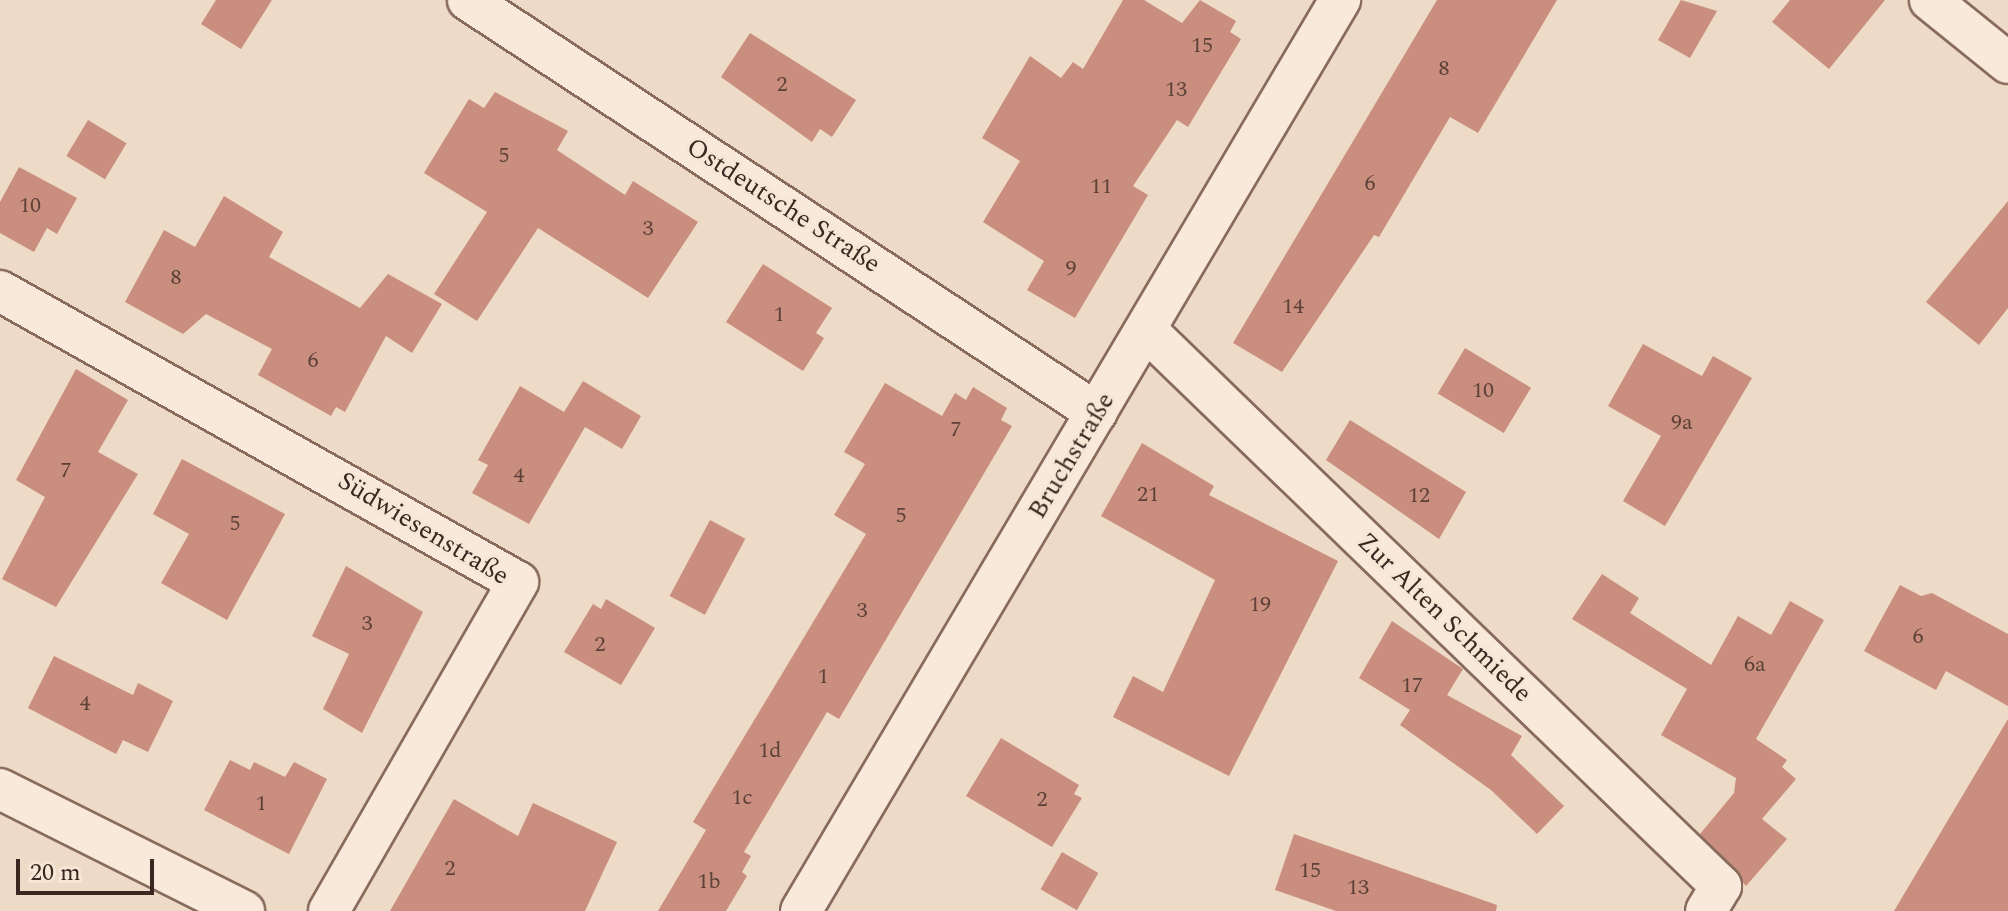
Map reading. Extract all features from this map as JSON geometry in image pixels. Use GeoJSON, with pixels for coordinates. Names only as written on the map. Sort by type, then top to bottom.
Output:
{"type":"FeatureCollection","features":[{"type":"Feature","properties":{"kind":"street","name":"Ostdeutsche Straße"},"geometry":{"type":"LineString","coordinates":[[468,0],[1097,413]]}},
{"type":"Feature","properties":{"kind":"street","name":"Bruchstraße"},"geometry":{"type":"LineString","coordinates":[[801,911],[1340,0]]}},
{"type":"Feature","properties":{"kind":"street"},"geometry":{"type":"LineString","coordinates":[[1930,0],[2008,63]]}},
{"type":"Feature","properties":{"kind":"street","name":"Südwiesenstraße"},"geometry":{"type":"LineString","coordinates":[[0,291],[518,582],[329,911]]}},
{"type":"Feature","properties":{"kind":"street","name":"Zur Alten Schmiede"},"geometry":{"type":"LineString","coordinates":[[1146,330],[1721,886],[1706,911]]}},
{"type":"Feature","properties":{"kind":"street"},"geometry":{"type":"LineString","coordinates":[[0,789],[222,906]]}},
{"type":"Feature","properties":{"kind":"building"},"geometry":{"type":"Polygon","coordinates":[[[216,0],[272,0],[241,49],[201,24],[216,0]]]}},
{"type":"Feature","properties":{"kind":"building"},"geometry":{"type":"Polygon","coordinates":[[[1123,0],[1144,0],[1182,23],[1200,0],[1236,21],[1230,32],[1241,39],[1188,127],[1177,120],[1133,186],[1148,195],[1075,318],[1027,290],[1044,261],[983,222],[1020,161],[982,138],[1030,56],[1061,78],[1073,62],[1083,69],[1123,0]]]}},
{"type":"Feature","properties":{"kind":"building"},"geometry":{"type":"Polygon","coordinates":[[[1437,0],[1557,0],[1478,133],[1450,117],[1379,237],[1374,235],[1282,372],[1233,343],[1437,0]]]}},
{"type":"Feature","properties":{"kind":"building"},"geometry":{"type":"Polygon","coordinates":[[[1681,0],[1717,11],[1690,58],[1658,40],[1681,0]]]}},
{"type":"Feature","properties":{"kind":"building"},"geometry":{"type":"Polygon","coordinates":[[[1790,0],[1885,0],[1829,69],[1772,22],[1790,0]]]}},
{"type":"Feature","properties":{"kind":"building"},"geometry":{"type":"Polygon","coordinates":[[[750,33],[856,100],[832,137],[820,129],[812,142],[721,77],[750,33]]]}},
{"type":"Feature","properties":{"kind":"building"},"geometry":{"type":"Polygon","coordinates":[[[495,92],[568,131],[557,150],[625,195],[633,181],[698,222],[648,298],[538,228],[477,321],[434,294],[487,212],[424,173],[469,99],[484,108],[495,92]]]}},
{"type":"Feature","properties":{"kind":"building"},"geometry":{"type":"Polygon","coordinates":[[[88,120],[127,143],[105,179],[66,156],[88,120]]]}},
{"type":"Feature","properties":{"kind":"building"},"geometry":{"type":"Polygon","coordinates":[[[19,167],[77,198],[57,234],[47,228],[34,252],[0,233],[0,202],[19,167]]]}},
{"type":"Feature","properties":{"kind":"building"},"geometry":{"type":"Polygon","coordinates":[[[224,196],[283,232],[269,257],[360,308],[388,274],[442,304],[412,353],[386,336],[345,412],[336,407],[331,416],[258,375],[272,349],[206,314],[183,334],[125,302],[164,230],[195,247],[224,196]]]}},
{"type":"Feature","properties":{"kind":"building"},"geometry":{"type":"Polygon","coordinates":[[[2008,201],[2008,308],[1979,345],[1926,302],[2008,201]]]}},
{"type":"Feature","properties":{"kind":"building"},"geometry":{"type":"Polygon","coordinates":[[[763,264],[832,308],[816,333],[824,338],[803,371],[726,322],[763,264]]]}},
{"type":"Feature","properties":{"kind":"building"},"geometry":{"type":"Polygon","coordinates":[[[1643,344],[1702,376],[1713,356],[1752,378],[1665,526],[1623,501],[1661,436],[1608,406],[1643,344]]]}},
{"type":"Feature","properties":{"kind":"building"},"geometry":{"type":"Polygon","coordinates":[[[1465,348],[1531,388],[1504,433],[1438,393],[1465,348]]]}},
{"type":"Feature","properties":{"kind":"building"},"geometry":{"type":"Polygon","coordinates":[[[76,369],[128,400],[98,452],[138,474],[56,607],[2,579],[45,497],[16,480],[76,369]]]}},
{"type":"Feature","properties":{"kind":"building"},"geometry":{"type":"Polygon","coordinates":[[[583,381],[641,416],[622,449],[585,427],[529,524],[472,493],[488,465],[478,460],[520,386],[564,412],[583,381]]]}},
{"type":"Feature","properties":{"kind":"building"},"geometry":{"type":"Polygon","coordinates":[[[885,383],[942,416],[955,393],[966,400],[973,387],[1007,408],[1001,420],[1012,426],[839,719],[827,712],[744,852],[751,856],[742,872],[747,876],[726,911],[658,911],[706,830],[693,822],[866,534],[834,515],[865,464],[844,452],[885,383]]]}},
{"type":"Feature","properties":{"kind":"building"},"geometry":{"type":"Polygon","coordinates":[[[1350,420],[1466,492],[1439,539],[1326,460],[1350,420]]]}},
{"type":"Feature","properties":{"kind":"building"},"geometry":{"type":"Polygon","coordinates":[[[1142,443],[1214,486],[1209,495],[1338,561],[1229,776],[1113,717],[1133,676],[1163,692],[1215,580],[1101,516],[1142,443]]]}},
{"type":"Feature","properties":{"kind":"building"},"geometry":{"type":"Polygon","coordinates":[[[182,459],[285,514],[227,620],[161,583],[189,534],[153,514],[182,459]]]}},
{"type":"Feature","properties":{"kind":"building"},"geometry":{"type":"Polygon","coordinates":[[[710,520],[745,539],[705,615],[670,596],[710,520]]]}},
{"type":"Feature","properties":{"kind":"building"},"geometry":{"type":"Polygon","coordinates":[[[346,566],[423,612],[362,733],[323,709],[349,654],[312,636],[346,566]]]}},
{"type":"Feature","properties":{"kind":"building"},"geometry":{"type":"Polygon","coordinates":[[[1602,574],[1639,598],[1630,613],[1711,665],[1738,616],[1771,635],[1790,601],[1824,620],[1756,739],[1787,760],[1782,767],[1796,779],[1762,819],[1787,839],[1746,886],[1700,834],[1734,793],[1736,778],[1661,735],[1687,689],[1572,619],[1602,574]]]}},
{"type":"Feature","properties":{"kind":"building"},"geometry":{"type":"Polygon","coordinates":[[[1900,585],[1921,596],[1932,593],[2008,634],[2008,706],[1946,671],[1936,690],[1864,651],[1900,585]]]}},
{"type":"Feature","properties":{"kind":"building"},"geometry":{"type":"Polygon","coordinates":[[[606,599],[655,628],[621,685],[564,652],[593,604],[601,609],[606,599]]]}},
{"type":"Feature","properties":{"kind":"building"},"geometry":{"type":"Polygon","coordinates":[[[1392,621],[1463,669],[1447,695],[1522,736],[1511,755],[1564,806],[1537,834],[1491,790],[1400,725],[1410,710],[1359,678],[1392,621]]]}},
{"type":"Feature","properties":{"kind":"building"},"geometry":{"type":"Polygon","coordinates":[[[54,656],[133,695],[138,683],[173,701],[148,752],[123,740],[116,754],[28,708],[54,656]]]}},
{"type":"Feature","properties":{"kind":"building"},"geometry":{"type":"Polygon","coordinates":[[[2008,719],[2008,911],[1894,911],[2008,719]]]}},
{"type":"Feature","properties":{"kind":"building"},"geometry":{"type":"Polygon","coordinates":[[[1001,738],[1079,785],[1074,794],[1082,798],[1052,847],[966,796],[1001,738]]]}},
{"type":"Feature","properties":{"kind":"building"},"geometry":{"type":"Polygon","coordinates":[[[230,760],[250,770],[254,762],[285,777],[294,762],[327,779],[289,854],[204,810],[230,760]]]}},
{"type":"Feature","properties":{"kind":"building"},"geometry":{"type":"Polygon","coordinates":[[[454,799],[518,836],[533,803],[617,842],[585,911],[390,911],[454,799]]]}},
{"type":"Feature","properties":{"kind":"building"},"geometry":{"type":"Polygon","coordinates":[[[1294,834],[1497,905],[1496,911],[1336,911],[1275,890],[1294,834]]]}},
{"type":"Feature","properties":{"kind":"building"},"geometry":{"type":"Polygon","coordinates":[[[1062,852],[1098,873],[1077,910],[1040,889],[1062,852]]]}}]}
